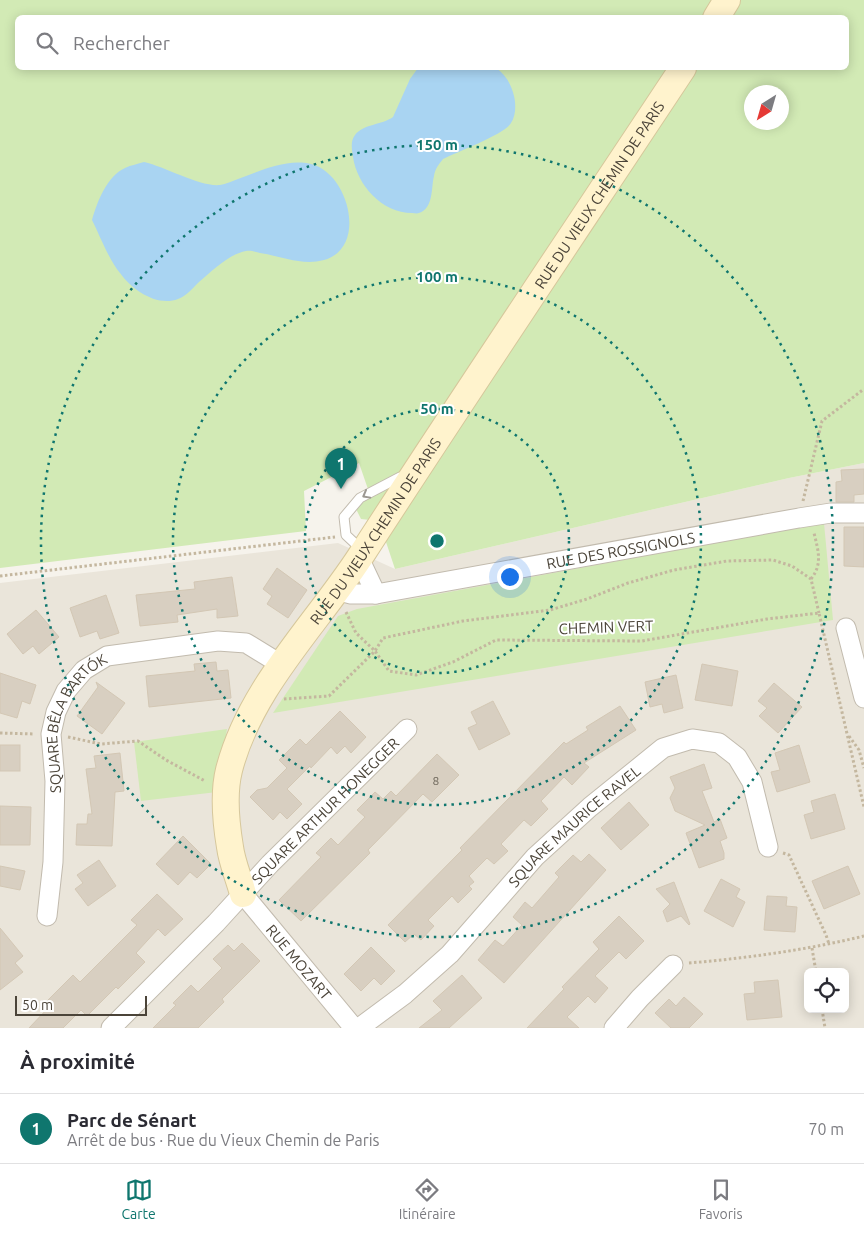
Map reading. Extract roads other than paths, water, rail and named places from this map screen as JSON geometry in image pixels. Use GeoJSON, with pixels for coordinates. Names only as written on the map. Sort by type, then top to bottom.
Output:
{"type":"FeatureCollection","features":[{"type":"Feature","properties":{"kind":"street"},"geometry":{"type":"LineString","coordinates":[[718,15],[727,0]]}},
{"type":"Feature","properties":{"kind":"street","name":"RUE DU VIEUX CHEMIN DE PARIS"},"geometry":{"type":"LineString","coordinates":[[243,894],[230,849],[226,810],[228,772],[240,734],[282,665],[340,600],[356,548],[410,481],[682,70]]}},
{"type":"Feature","properties":{"kind":"street","name":"RUE DES ROSSIGNOLS"},"geometry":{"type":"LineString","coordinates":[[340,600],[351,594],[376,594],[831,513],[864,513]]}},
{"type":"Feature","properties":{"kind":"street"},"geometry":{"type":"LineString","coordinates":[[356,548],[376,594]]}},
{"type":"Feature","properties":{"kind":"street"},"geometry":{"type":"LineString","coordinates":[[846,628],[864,698]]}},
{"type":"Feature","properties":{"kind":"street","name":"SQUARE BÊLA BARTÓK"},"geometry":{"type":"LineString","coordinates":[[47,916],[53,862],[55,781],[51,734],[56,712],[66,691],[84,670],[106,656],[218,641],[246,643],[282,665]]}},
{"type":"Feature","properties":{"kind":"street","name":"SQUARE ARTHUR HONEGGER"},"geometry":{"type":"LineString","coordinates":[[111,1028],[270,864],[407,729]]}},
{"type":"Feature","properties":{"kind":"street","name":"SQUARE MAURICE RAVEL"},"geometry":{"type":"LineString","coordinates":[[359,1028],[405,994],[450,954],[535,857],[590,808],[663,748],[692,740],[701,740],[719,743],[737,757],[752,782],[768,848]]}},
{"type":"Feature","properties":{"kind":"street","name":"RUE MOZART"},"geometry":{"type":"LineString","coordinates":[[243,894],[354,1028]]}},
{"type":"Feature","properties":{"kind":"street"},"geometry":{"type":"LineString","coordinates":[[614,1028],[640,998],[673,965]]}},
{"type":"Feature","properties":{"kind":"lane"},"geometry":{"type":"LineString","coordinates":[[356,548],[344,518],[360,498],[400,477],[410,481]]}},
{"type":"Feature","properties":{"kind":"water"},"geometry":{"type":"Polygon","coordinates":[[[417,70],[498,70],[510,84],[515,106],[513,120],[507,127],[491,137],[443,159],[435,173],[430,202],[419,213],[401,212],[381,203],[373,195],[360,178],[355,167],[352,146],[353,137],[358,131],[393,117],[410,79],[417,70]]]}},
{"type":"Feature","properties":{"kind":"water"},"geometry":{"type":"Polygon","coordinates":[[[144,162],[212,185],[227,183],[283,164],[311,164],[324,170],[335,181],[343,195],[348,211],[349,227],[346,241],[338,253],[316,262],[246,251],[233,256],[221,264],[181,298],[170,301],[154,299],[138,291],[116,268],[92,220],[100,198],[113,177],[125,168],[144,162]]]}},
{"type":"Feature","properties":{"kind":"place","name":"Parc de Sénart"},"geometry":{"type":"Point","coordinates":[341,489]}}]}
